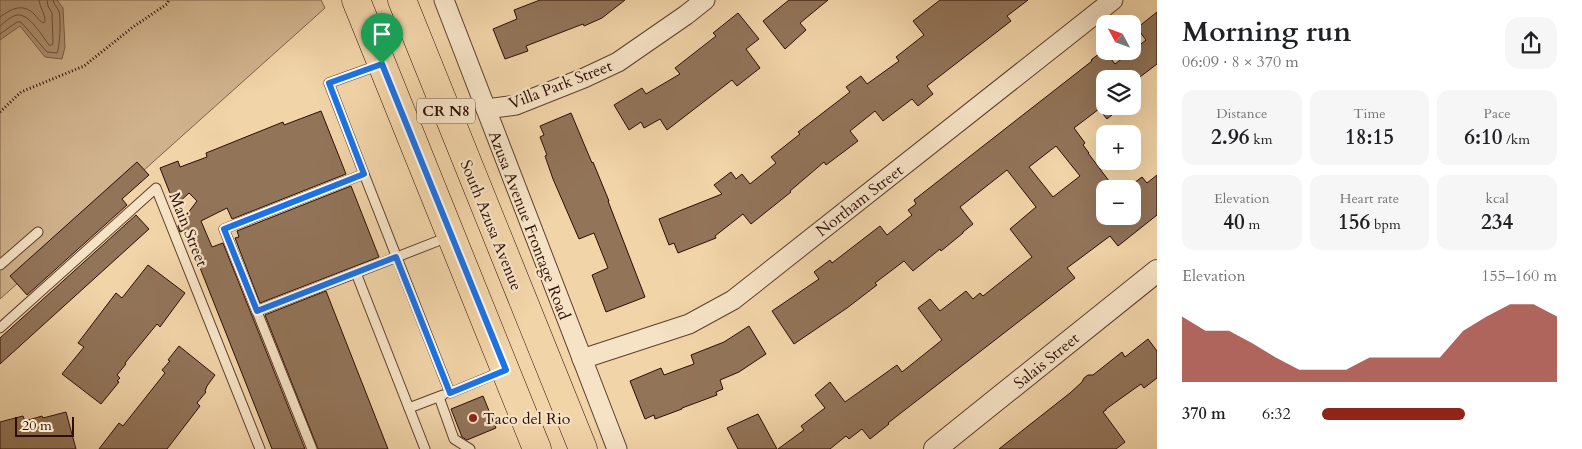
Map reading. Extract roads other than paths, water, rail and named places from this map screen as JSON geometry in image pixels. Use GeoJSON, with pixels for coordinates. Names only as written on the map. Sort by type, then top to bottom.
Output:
{"type":"FeatureCollection","features":[{"type":"Feature","properties":{"kind":"main road","name":"CR N8"},"geometry":{"type":"LineString","coordinates":[[356,0],[537,449]]}},
{"type":"Feature","properties":{"kind":"main road","name":"South Azusa Avenue"},"geometry":{"type":"LineString","coordinates":[[402,0],[583,449]]}},
{"type":"Feature","properties":{"kind":"main road"},"geometry":{"type":"LineString","coordinates":[[450,236],[490,221]]}},
{"type":"Feature","properties":{"kind":"street","name":"Azusa Avenue Frontage Road"},"geometry":{"type":"LineString","coordinates":[[444,0],[617,449]]}},
{"type":"Feature","properties":{"kind":"street","name":"Villa Park Street"},"geometry":{"type":"LineString","coordinates":[[486,109],[516,106],[618,62],[705,0]]}},
{"type":"Feature","properties":{"kind":"street","name":"Northam Street"},"geometry":{"type":"LineString","coordinates":[[582,359],[689,324],[733,300],[1113,0]]}},
{"type":"Feature","properties":{"kind":"street","name":"Salais Street"},"geometry":{"type":"LineString","coordinates":[[936,449],[1157,270]]}},
{"type":"Feature","properties":{"kind":"lane"},"geometry":{"type":"LineString","coordinates":[[382,64],[329,83],[450,393]]}},
{"type":"Feature","properties":{"kind":"lane"},"geometry":{"type":"LineString","coordinates":[[312,449],[224,229],[364,174]]}},
{"type":"Feature","properties":{"kind":"lane","name":"Main Street"},"geometry":{"type":"LineString","coordinates":[[0,328],[156,188],[260,449]]}},
{"type":"Feature","properties":{"kind":"lane"},"geometry":{"type":"LineString","coordinates":[[0,265],[38,232]]}},
{"type":"Feature","properties":{"kind":"lane"},"geometry":{"type":"LineString","coordinates":[[257,311],[450,236]]}},
{"type":"Feature","properties":{"kind":"lane"},"geometry":{"type":"LineString","coordinates":[[356,273],[425,449]]}},
{"type":"Feature","properties":{"kind":"lane"},"geometry":{"type":"LineString","coordinates":[[409,408],[506,370]]}},
{"type":"Feature","properties":{"kind":"lane"},"geometry":{"type":"LineString","coordinates":[[439,397],[454,439],[470,449]]}},
{"type":"Feature","properties":{"kind":"water"},"geometry":{"type":"Polygon","coordinates":[[[0,0],[57,0],[63,8],[65,47],[62,59],[45,57],[20,26],[0,40],[0,0]]]}},
{"type":"Feature","properties":{"kind":"place","name":"Taco del Rio"},"geometry":{"type":"Point","coordinates":[473,418]}}]}
